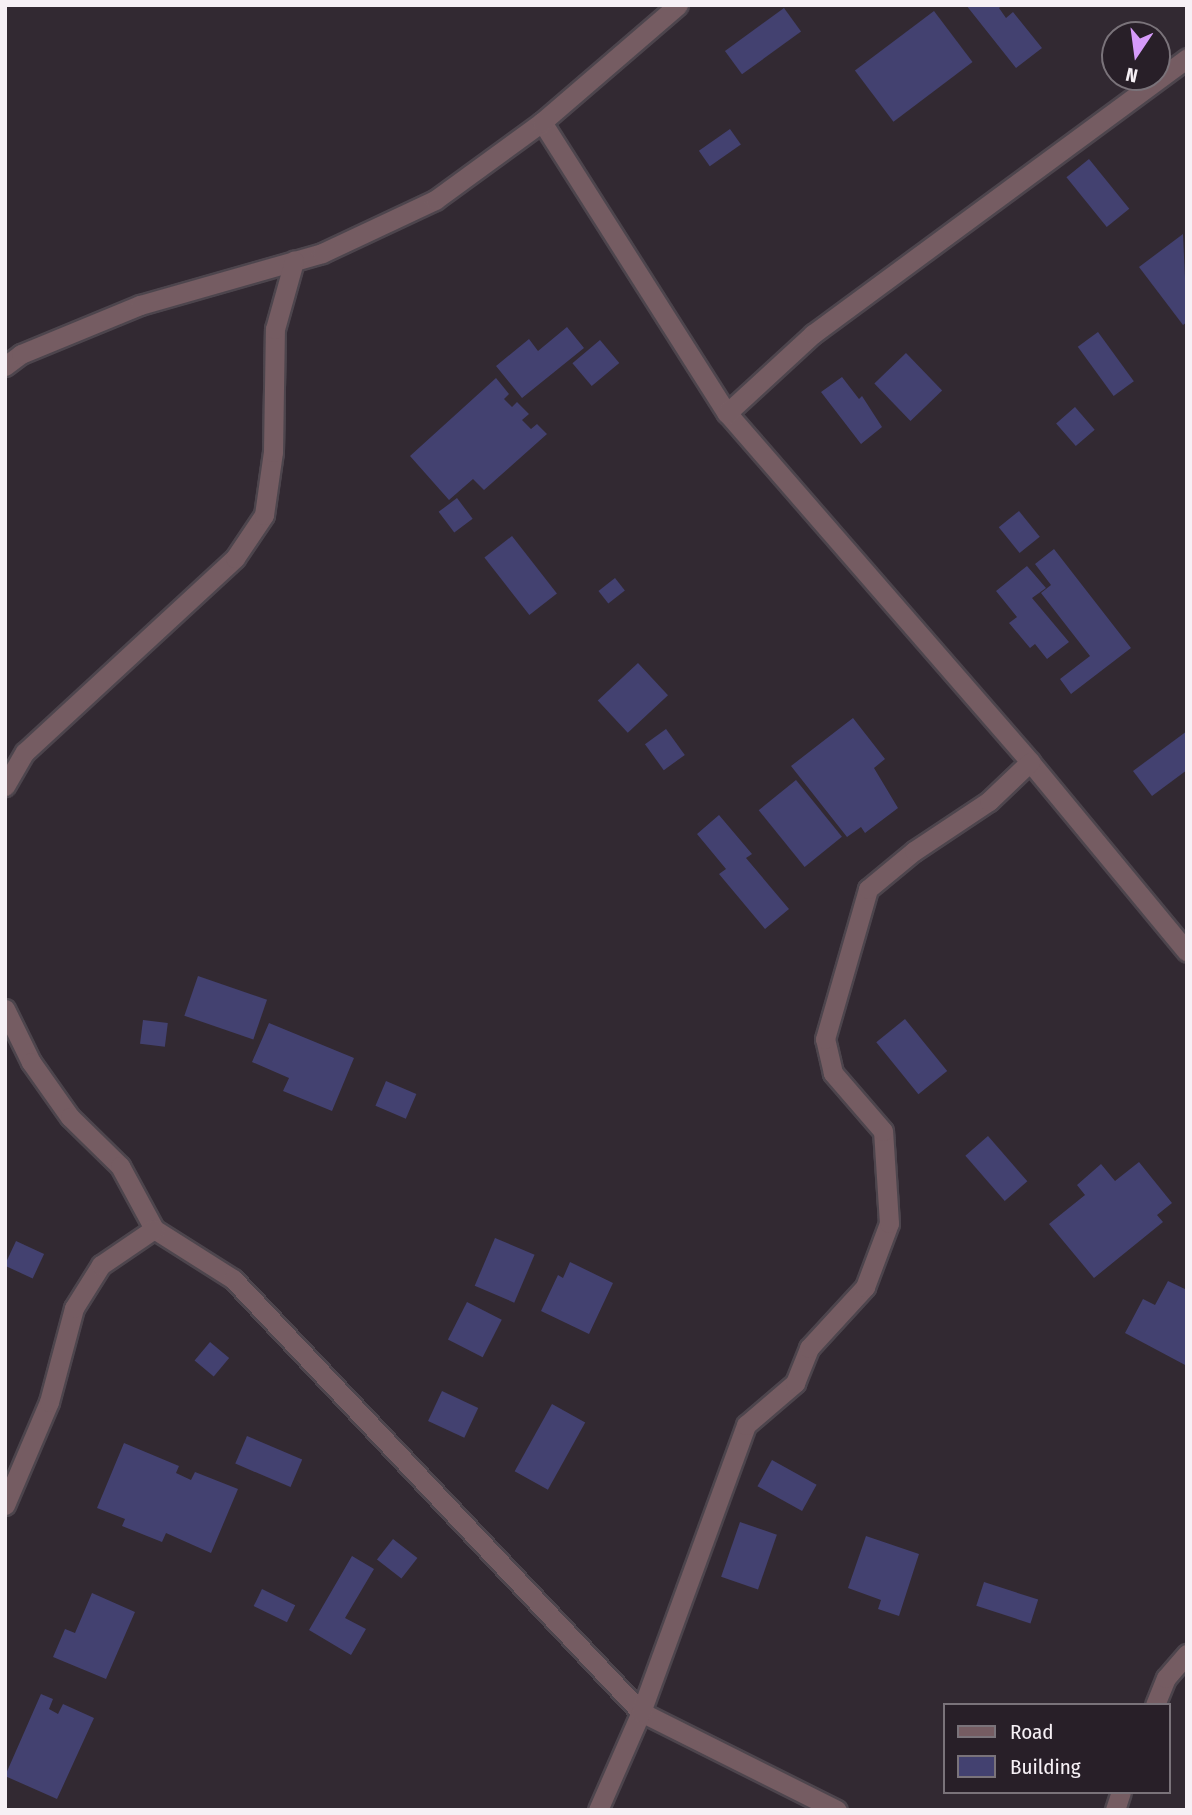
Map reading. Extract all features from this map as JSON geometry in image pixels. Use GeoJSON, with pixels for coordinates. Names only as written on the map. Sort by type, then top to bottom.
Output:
{"type":"FeatureCollection","features":[{"type":"Feature","properties":{"kind":"street"},"geometry":{"type":"LineString","coordinates":[[5,366],[21,354],[140,305],[322,253],[435,200],[542,122],[678,5]]}},
{"type":"Feature","properties":{"kind":"street"},"geometry":{"type":"LineString","coordinates":[[727,413],[813,334],[1187,58]]}},
{"type":"Feature","properties":{"kind":"street"},"geometry":{"type":"LineString","coordinates":[[542,122],[727,413],[1030,762],[1187,952]]}},
{"type":"Feature","properties":{"kind":"street"},"geometry":{"type":"LineString","coordinates":[[5,786],[25,752],[235,558],[264,515],[273,452],[275,329],[293,261]]}},
{"type":"Feature","properties":{"kind":"street"},"geometry":{"type":"LineString","coordinates":[[598,1810],[641,1712],[746,1425],[795,1383],[809,1348],[864,1287],[889,1223],[883,1131],[833,1073],[825,1039],[868,889],[914,851],[989,801],[1030,762]]}},
{"type":"Feature","properties":{"kind":"street"},"geometry":{"type":"LineString","coordinates":[[5,1009],[31,1062],[70,1116],[120,1166],[154,1229],[233,1279],[641,1712],[838,1810]]}},
{"type":"Feature","properties":{"kind":"street"},"geometry":{"type":"LineString","coordinates":[[5,1505],[49,1402],[74,1308],[101,1265],[154,1229]]}},
{"type":"Feature","properties":{"kind":"street"},"geometry":{"type":"LineString","coordinates":[[1156,1703],[1166,1678],[1187,1654]]}},
{"type":"Feature","properties":{"kind":"building"},"geometry":{"type":"Polygon","coordinates":[[[966,5],[1003,5],[999,8],[1006,18],[1013,12],[1042,48],[1016,68],[966,5]]]}},
{"type":"Feature","properties":{"kind":"building"},"geometry":{"type":"Polygon","coordinates":[[[784,8],[801,31],[742,74],[725,51],[784,8]]]}},
{"type":"Feature","properties":{"kind":"building"},"geometry":{"type":"Polygon","coordinates":[[[934,11],[973,62],[893,122],[855,71],[934,11]]]}},
{"type":"Feature","properties":{"kind":"building"},"geometry":{"type":"Polygon","coordinates":[[[730,129],[741,145],[710,166],[699,151],[730,129]]]}},
{"type":"Feature","properties":{"kind":"building"},"geometry":{"type":"Polygon","coordinates":[[[1089,159],[1129,209],[1107,227],[1066,177],[1089,159]]]}},
{"type":"Feature","properties":{"kind":"building"},"geometry":{"type":"Polygon","coordinates":[[[1183,234],[1187,322],[1183,325],[1139,267],[1183,234]]]}},
{"type":"Feature","properties":{"kind":"building"},"geometry":{"type":"Polygon","coordinates":[[[567,327],[584,348],[522,398],[496,366],[529,339],[538,351],[567,327]]]}},
{"type":"Feature","properties":{"kind":"building"},"geometry":{"type":"Polygon","coordinates":[[[1098,332],[1134,381],[1114,396],[1078,347],[1098,332]]]}},
{"type":"Feature","properties":{"kind":"building"},"geometry":{"type":"Polygon","coordinates":[[[600,340],[619,363],[592,386],[572,363],[600,340]]]}},
{"type":"Feature","properties":{"kind":"building"},"geometry":{"type":"Polygon","coordinates":[[[906,353],[942,390],[910,421],[874,384],[906,353]]]}},
{"type":"Feature","properties":{"kind":"building"},"geometry":{"type":"Polygon","coordinates":[[[842,377],[859,399],[862,396],[882,427],[861,444],[821,392],[842,377]]]}},
{"type":"Feature","properties":{"kind":"building"},"geometry":{"type":"Polygon","coordinates":[[[496,378],[509,394],[504,399],[512,407],[517,402],[529,414],[522,420],[531,429],[537,424],[547,434],[484,490],[473,479],[449,500],[410,456],[496,378]]]}},
{"type":"Feature","properties":{"kind":"building"},"geometry":{"type":"Polygon","coordinates":[[[1075,407],[1095,430],[1076,446],[1056,423],[1075,407]]]}},
{"type":"Feature","properties":{"kind":"building"},"geometry":{"type":"Polygon","coordinates":[[[457,498],[473,519],[454,533],[439,512],[457,498]]]}},
{"type":"Feature","properties":{"kind":"building"},"geometry":{"type":"Polygon","coordinates":[[[1019,511],[1040,537],[1020,553],[999,527],[1019,511]]]}},
{"type":"Feature","properties":{"kind":"building"},"geometry":{"type":"Polygon","coordinates":[[[512,536],[557,594],[529,615],[484,558],[512,536]]]}},
{"type":"Feature","properties":{"kind":"building"},"geometry":{"type":"Polygon","coordinates":[[[1054,549],[1131,648],[1071,694],[1060,679],[1090,656],[1041,593],[1051,585],[1035,564],[1054,549]]]}},
{"type":"Feature","properties":{"kind":"building"},"geometry":{"type":"Polygon","coordinates":[[[1027,566],[1046,588],[1032,598],[1069,642],[1047,659],[1035,644],[1030,648],[1009,623],[1017,617],[996,591],[1027,566]]]}},
{"type":"Feature","properties":{"kind":"building"},"geometry":{"type":"Polygon","coordinates":[[[615,578],[625,591],[608,604],[598,591],[615,578]]]}},
{"type":"Feature","properties":{"kind":"building"},"geometry":{"type":"Polygon","coordinates":[[[638,663],[668,695],[628,733],[598,701],[638,663]]]}},
{"type":"Feature","properties":{"kind":"building"},"geometry":{"type":"Polygon","coordinates":[[[853,718],[885,759],[874,768],[898,808],[865,833],[861,827],[847,837],[791,766],[853,718]]]}},
{"type":"Feature","properties":{"kind":"building"},"geometry":{"type":"Polygon","coordinates":[[[666,729],[685,755],[664,770],[645,744],[666,729]]]}},
{"type":"Feature","properties":{"kind":"building"},"geometry":{"type":"Polygon","coordinates":[[[1187,731],[1187,770],[1152,796],[1133,771],[1187,731]]]}},
{"type":"Feature","properties":{"kind":"building"},"geometry":{"type":"Polygon","coordinates":[[[796,780],[842,837],[805,867],[759,810],[796,780]]]}},
{"type":"Feature","properties":{"kind":"building"},"geometry":{"type":"Polygon","coordinates":[[[719,815],[752,854],[746,858],[789,909],[765,929],[719,874],[726,869],[697,834],[719,815]]]}},
{"type":"Feature","properties":{"kind":"building"},"geometry":{"type":"Polygon","coordinates":[[[198,976],[267,1000],[253,1039],[184,1016],[198,976]]]}},
{"type":"Feature","properties":{"kind":"building"},"geometry":{"type":"Polygon","coordinates":[[[905,1019],[947,1071],[918,1094],[876,1042],[905,1019]]]}},
{"type":"Feature","properties":{"kind":"building"},"geometry":{"type":"Polygon","coordinates":[[[143,1020],[168,1023],[165,1047],[140,1044],[143,1020]]]}},
{"type":"Feature","properties":{"kind":"building"},"geometry":{"type":"Polygon","coordinates":[[[269,1023],[354,1058],[332,1111],[283,1091],[289,1078],[252,1062],[269,1023]]]}},
{"type":"Feature","properties":{"kind":"building"},"geometry":{"type":"Polygon","coordinates":[[[386,1081],[416,1094],[406,1119],[375,1106],[386,1081]]]}},
{"type":"Feature","properties":{"kind":"building"},"geometry":{"type":"Polygon","coordinates":[[[988,1136],[1027,1181],[1005,1201],[965,1156],[988,1136]]]}},
{"type":"Feature","properties":{"kind":"building"},"geometry":{"type":"Polygon","coordinates":[[[1139,1162],[1172,1203],[1157,1215],[1163,1222],[1094,1278],[1049,1224],[1085,1195],[1077,1185],[1101,1164],[1115,1181],[1139,1162]]]}},
{"type":"Feature","properties":{"kind":"building"},"geometry":{"type":"Polygon","coordinates":[[[495,1238],[535,1255],[514,1303],[475,1286],[495,1238]]]}},
{"type":"Feature","properties":{"kind":"building"},"geometry":{"type":"Polygon","coordinates":[[[16,1241],[44,1254],[33,1279],[5,1266],[16,1241]]]}},
{"type":"Feature","properties":{"kind":"building"},"geometry":{"type":"Polygon","coordinates":[[[570,1262],[613,1283],[589,1334],[541,1311],[558,1275],[563,1278],[570,1262]]]}},
{"type":"Feature","properties":{"kind":"building"},"geometry":{"type":"Polygon","coordinates":[[[1168,1281],[1187,1290],[1187,1366],[1125,1333],[1143,1299],[1155,1305],[1168,1281]]]}},
{"type":"Feature","properties":{"kind":"building"},"geometry":{"type":"Polygon","coordinates":[[[467,1302],[502,1320],[483,1357],[448,1339],[467,1302]]]}},
{"type":"Feature","properties":{"kind":"building"},"geometry":{"type":"Polygon","coordinates":[[[210,1342],[229,1358],[214,1376],[195,1360],[210,1342]]]}},
{"type":"Feature","properties":{"kind":"building"},"geometry":{"type":"Polygon","coordinates":[[[442,1391],[478,1408],[464,1438],[428,1421],[442,1391]]]}},
{"type":"Feature","properties":{"kind":"building"},"geometry":{"type":"Polygon","coordinates":[[[552,1404],[585,1422],[548,1490],[515,1471],[552,1404]]]}},
{"type":"Feature","properties":{"kind":"building"},"geometry":{"type":"Polygon","coordinates":[[[247,1436],[302,1459],[291,1487],[235,1464],[247,1436]]]}},
{"type":"Feature","properties":{"kind":"building"},"geometry":{"type":"Polygon","coordinates":[[[124,1443],[179,1466],[176,1473],[191,1480],[195,1472],[238,1489],[211,1553],[166,1533],[162,1542],[122,1526],[125,1519],[97,1508],[124,1443]]]}},
{"type":"Feature","properties":{"kind":"building"},"geometry":{"type":"Polygon","coordinates":[[[772,1460],[817,1485],[802,1511],[757,1486],[772,1460]]]}},
{"type":"Feature","properties":{"kind":"building"},"geometry":{"type":"Polygon","coordinates":[[[740,1522],[777,1535],[758,1590],[721,1577],[740,1522]]]}},
{"type":"Feature","properties":{"kind":"building"},"geometry":{"type":"Polygon","coordinates":[[[866,1536],[919,1554],[899,1616],[878,1609],[881,1600],[848,1588],[866,1536]]]}},
{"type":"Feature","properties":{"kind":"building"},"geometry":{"type":"Polygon","coordinates":[[[393,1539],[417,1558],[401,1579],[377,1559],[393,1539]]]}},
{"type":"Feature","properties":{"kind":"building"},"geometry":{"type":"Polygon","coordinates":[[[352,1556],[374,1569],[345,1618],[366,1629],[351,1655],[309,1630],[352,1556]]]}},
{"type":"Feature","properties":{"kind":"building"},"geometry":{"type":"Polygon","coordinates":[[[984,1582],[1038,1600],[1030,1623],[976,1606],[984,1582]]]}},
{"type":"Feature","properties":{"kind":"building"},"geometry":{"type":"Polygon","coordinates":[[[262,1589],[295,1605],[287,1622],[254,1606],[262,1589]]]}},
{"type":"Feature","properties":{"kind":"building"},"geometry":{"type":"Polygon","coordinates":[[[92,1593],[135,1612],[106,1679],[53,1657],[65,1629],[75,1633],[92,1593]]]}},
{"type":"Feature","properties":{"kind":"building"},"geometry":{"type":"Polygon","coordinates":[[[41,1694],[53,1699],[49,1709],[58,1714],[63,1704],[94,1718],[57,1799],[5,1776],[41,1694]]]}}]}
